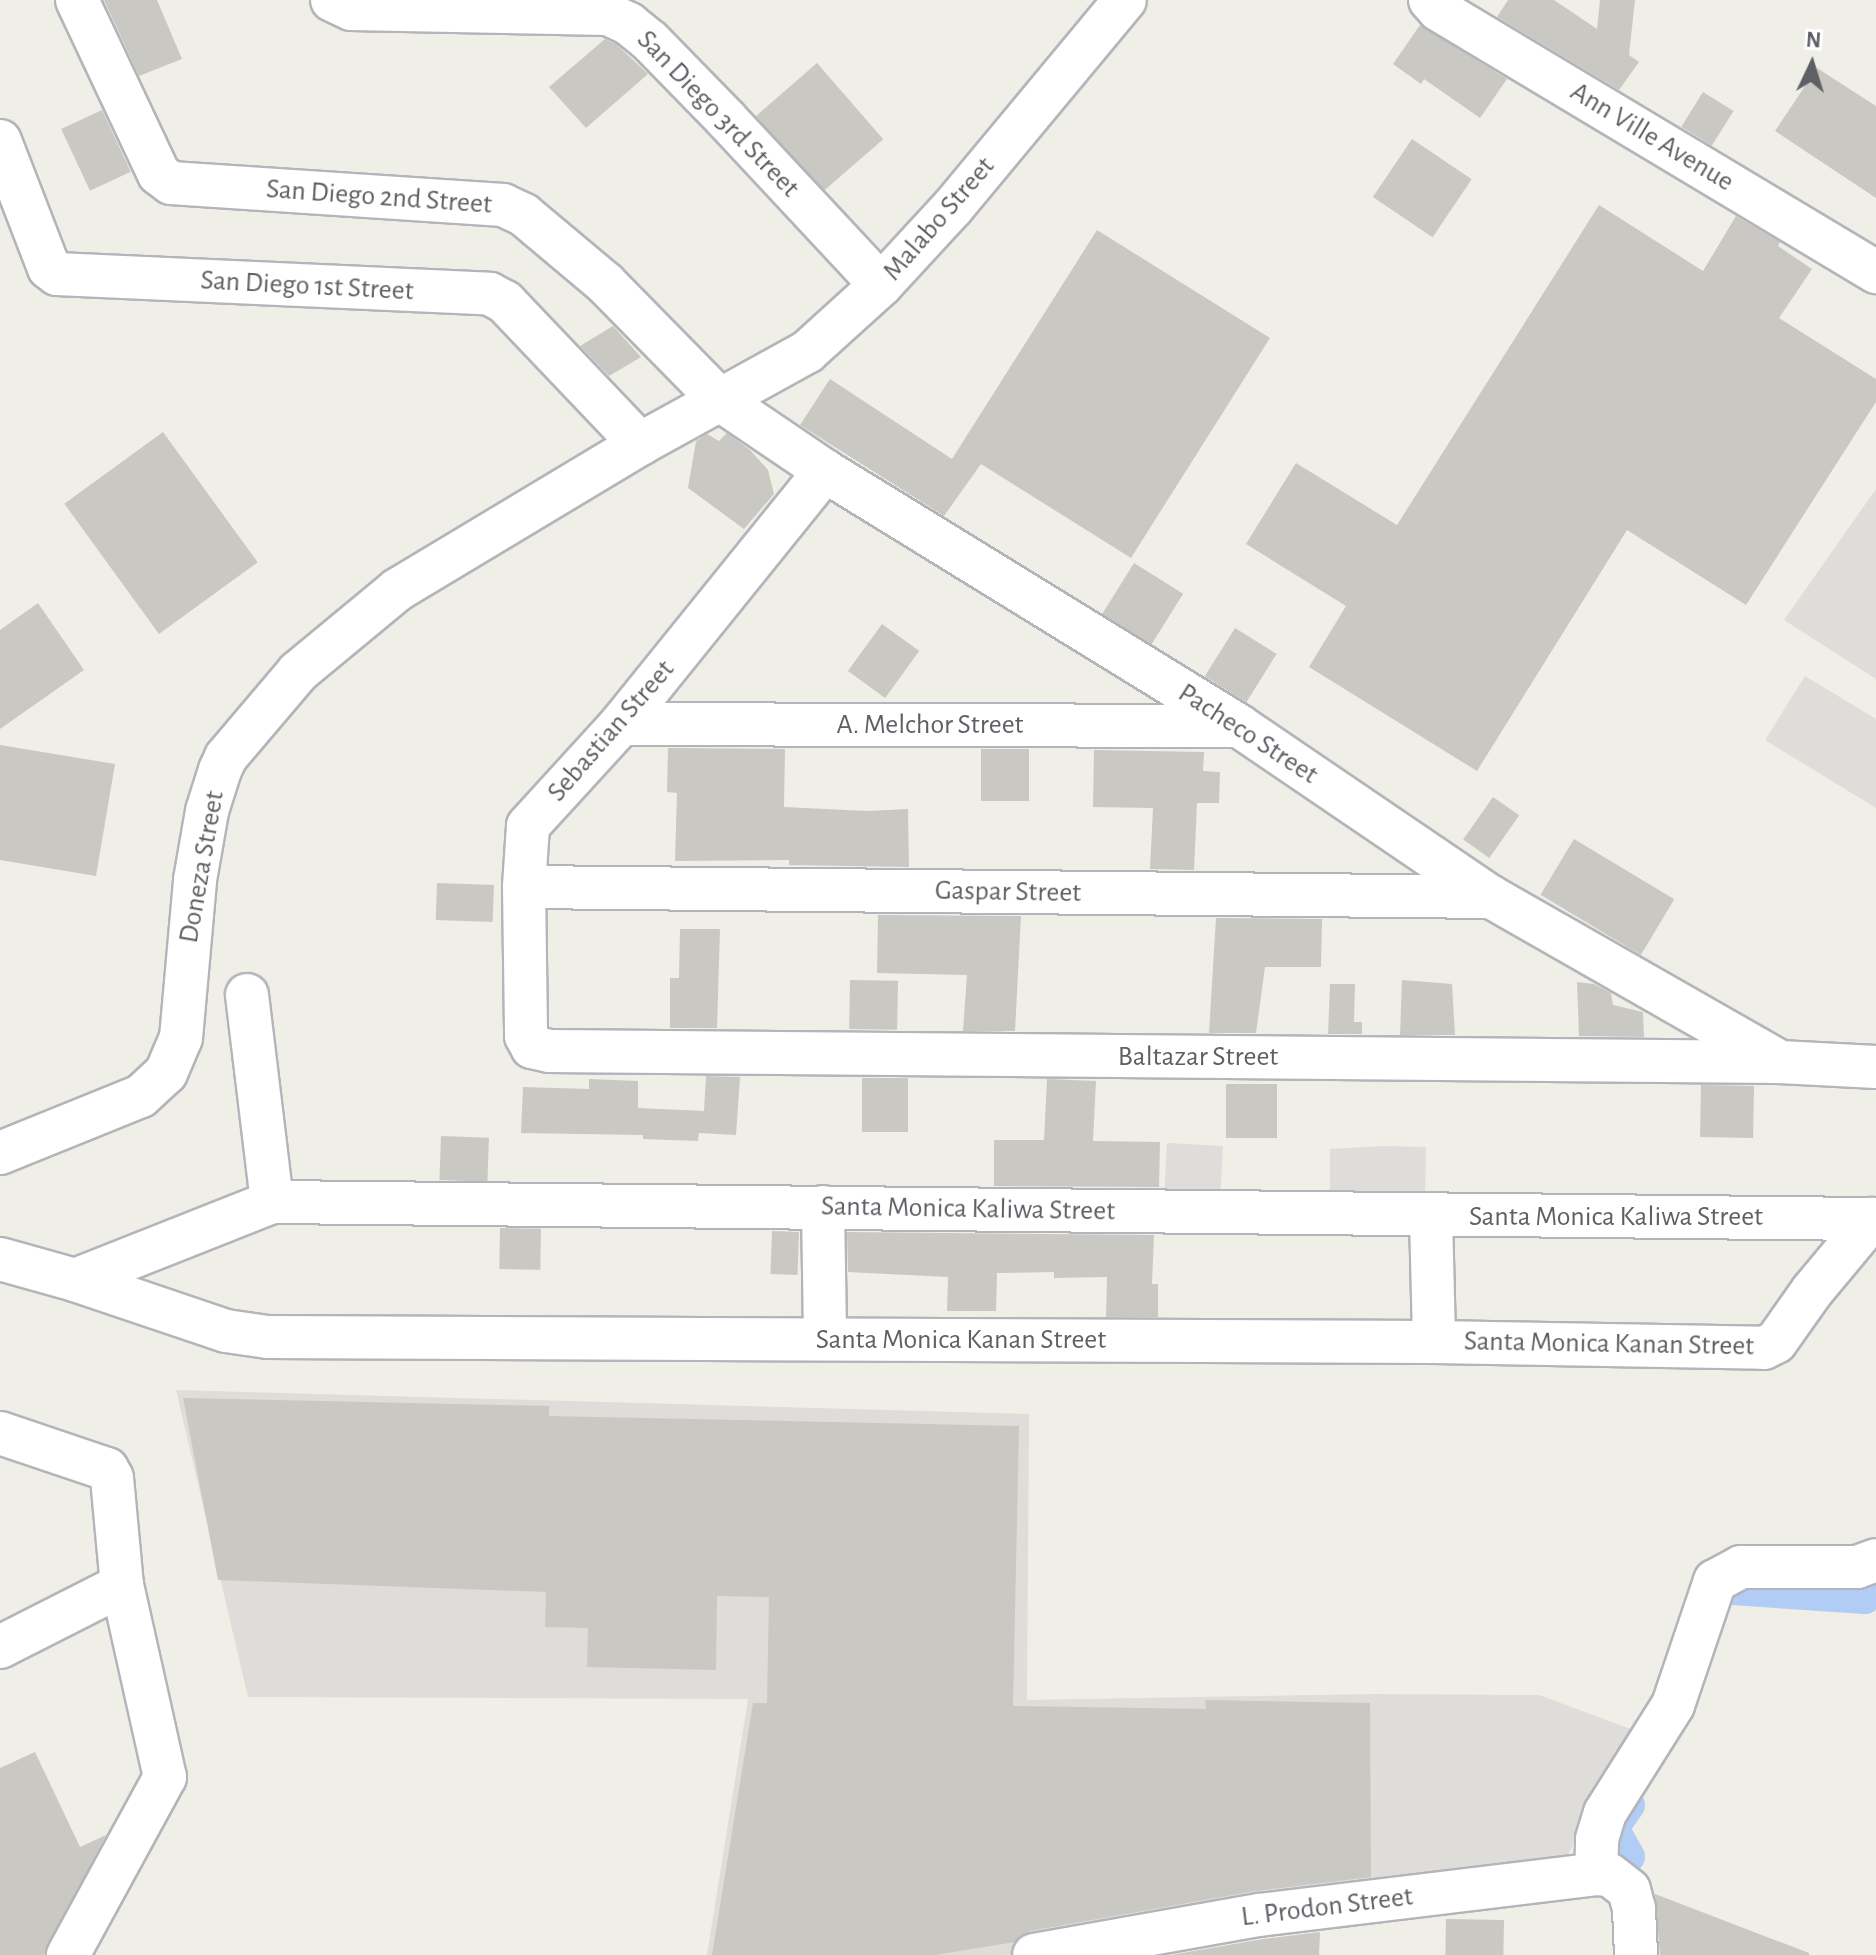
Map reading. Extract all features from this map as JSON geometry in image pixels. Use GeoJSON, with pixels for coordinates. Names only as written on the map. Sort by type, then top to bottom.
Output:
{"type":"FeatureCollection","features":[{"type":"Feature","properties":{"kind":"street","name":"San Diego 2nd Street"},"geometry":{"type":"LineString","coordinates":[[77,0],[159,174],[171,183],[503,205],[524,215],[605,283],[720,400]]}},
{"type":"Feature","properties":{"kind":"street","name":"San Diego 3rd Street"},"geometry":{"type":"LineString","coordinates":[[332,0],[351,9],[608,14],[629,24],[705,96],[881,285]]}},
{"type":"Feature","properties":{"kind":"street","name":"Malabo Street"},"geometry":{"type":"LineString","coordinates":[[640,444],[807,352],[881,285],[953,207],[1125,0]]}},
{"type":"Feature","properties":{"kind":"street","name":"Ann Ville Avenue"},"geometry":{"type":"LineString","coordinates":[[1430,0],[1439,10],[1876,271]]}},
{"type":"Feature","properties":{"kind":"street","name":"San Diego 1st Street"},"geometry":{"type":"LineString","coordinates":[[0,141],[49,268],[57,274],[490,294],[505,302],[640,444]]}},
{"type":"Feature","properties":{"kind":"street","name":"Pacheco Street"},"geometry":{"type":"LineString","coordinates":[[720,400],[825,471],[1239,726],[1491,897],[1780,1062]]}},
{"type":"Feature","properties":{"kind":"street","name":"Doneza Street"},"geometry":{"type":"LineString","coordinates":[[0,1153],[141,1096],[166,1073],[181,1038],[195,880],[207,811],[220,770],[226,757],[298,672],[397,590],[640,444]]}},
{"type":"Feature","properties":{"kind":"street","name":"Sebastian Street"},"geometry":{"type":"LineString","coordinates":[[526,1036],[524,887],[528,826],[621,724],[825,471]]}},
{"type":"Feature","properties":{"kind":"street","name":"A. Melchor Street"},"geometry":{"type":"LineString","coordinates":[[621,724],[1239,726]]}},
{"type":"Feature","properties":{"kind":"street","name":"Gaspar Street"},"geometry":{"type":"LineString","coordinates":[[524,887],[1491,897]]}},
{"type":"Feature","properties":{"kind":"street"},"geometry":{"type":"LineString","coordinates":[[247,995],[272,1202]]}},
{"type":"Feature","properties":{"kind":"street","name":"Baltazar Street"},"geometry":{"type":"LineString","coordinates":[[526,1036],[532,1047],[549,1051],[1780,1062],[1876,1067]]}},
{"type":"Feature","properties":{"kind":"street","name":"Santa Monica Kaliwa Street"},"geometry":{"type":"LineString","coordinates":[[75,1280],[272,1202],[1874,1219]]}},
{"type":"Feature","properties":{"kind":"street"},"geometry":{"type":"LineString","coordinates":[[823,1207],[825,1339]]}},
{"type":"Feature","properties":{"kind":"street"},"geometry":{"type":"LineString","coordinates":[[1431,1216],[1434,1342]]}},
{"type":"Feature","properties":{"kind":"street","name":"Santa Monica Kanan Street"},"geometry":{"type":"LineString","coordinates":[[0,1259],[75,1280],[226,1331],[268,1337],[1434,1342],[1764,1348],[1776,1342],[1812,1291],[1874,1219]]}},
{"type":"Feature","properties":{"kind":"street"},"geometry":{"type":"LineString","coordinates":[[0,1433],[107,1469],[114,1489],[122,1585],[165,1777],[68,1955]]}},
{"type":"Feature","properties":{"kind":"street"},"geometry":{"type":"LineString","coordinates":[[1636,1955],[1634,1909],[1629,1890],[1608,1877],[1597,1839],[1605,1813],[1673,1705],[1715,1581],[1741,1567],[1857,1567],[1876,1560]]}},
{"type":"Feature","properties":{"kind":"street"},"geometry":{"type":"LineString","coordinates":[[0,1647],[122,1585]]}},
{"type":"Feature","properties":{"kind":"street","name":"L. Prodon Street"},"geometry":{"type":"LineString","coordinates":[[1034,1955],[1259,1915],[1608,1877]]}},
{"type":"Feature","properties":{"kind":"shaded area"},"geometry":{"type":"Polygon","coordinates":[[[1876,489],[1876,679],[1784,620],[1876,489]]]}},
{"type":"Feature","properties":{"kind":"shaded area"},"geometry":{"type":"Polygon","coordinates":[[[1805,676],[1876,719],[1876,808],[1765,740],[1805,676]]]}},
{"type":"Feature","properties":{"kind":"shaded area"},"geometry":{"type":"Polygon","coordinates":[[[1167,1143],[1223,1146],[1220,1203],[1164,1200],[1167,1143]]]}},
{"type":"Feature","properties":{"kind":"shaded area"},"geometry":{"type":"Polygon","coordinates":[[[1426,1147],[1425,1205],[1330,1209],[1330,1149],[1426,1147]]]}},
{"type":"Feature","properties":{"kind":"shaded area"},"geometry":{"type":"Polygon","coordinates":[[[176,1390],[1029,1414],[1027,1700],[1375,1694],[1539,1695],[1636,1731],[1564,1862],[1005,1955],[707,1955],[748,1699],[248,1697],[176,1390]]]}},
{"type":"Feature","properties":{"kind":"building"},"geometry":{"type":"Polygon","coordinates":[[[104,0],[157,0],[182,59],[139,76],[104,0]]]}},
{"type":"Feature","properties":{"kind":"building"},"geometry":{"type":"Polygon","coordinates":[[[1508,0],[1554,0],[1597,29],[1600,0],[1635,0],[1629,55],[1639,62],[1619,90],[1497,17],[1508,0]]]}},
{"type":"Feature","properties":{"kind":"building"},"geometry":{"type":"Polygon","coordinates":[[[1420,25],[1507,79],[1480,118],[1424,79],[1421,84],[1393,64],[1420,25]]]}},
{"type":"Feature","properties":{"kind":"building"},"geometry":{"type":"Polygon","coordinates":[[[605,39],[616,44],[648,74],[586,128],[549,87],[605,39]]]}},
{"type":"Feature","properties":{"kind":"building"},"geometry":{"type":"Polygon","coordinates":[[[817,63],[883,139],[822,192],[756,116],[817,63]]]}},
{"type":"Feature","properties":{"kind":"building"},"geometry":{"type":"Polygon","coordinates":[[[1817,68],[1876,106],[1876,198],[1775,131],[1817,68]]]}},
{"type":"Feature","properties":{"kind":"building"},"geometry":{"type":"Polygon","coordinates":[[[1703,92],[1734,111],[1712,146],[1681,127],[1703,92]]]}},
{"type":"Feature","properties":{"kind":"building"},"geometry":{"type":"Polygon","coordinates":[[[102,110],[131,172],[90,191],[61,129],[102,110]]]}},
{"type":"Feature","properties":{"kind":"building"},"geometry":{"type":"Polygon","coordinates":[[[1412,139],[1472,179],[1433,237],[1373,197],[1412,139]]]}},
{"type":"Feature","properties":{"kind":"building"},"geometry":{"type":"Polygon","coordinates":[[[1599,205],[1703,271],[1736,216],[1780,242],[1778,246],[1812,269],[1779,318],[1876,379],[1876,402],[1746,605],[1627,530],[1477,771],[1309,667],[1346,606],[1246,544],[1296,463],[1397,525],[1599,205]]]}},
{"type":"Feature","properties":{"kind":"building"},"geometry":{"type":"Polygon","coordinates":[[[1097,230],[1270,338],[1131,558],[981,464],[944,516],[800,425],[830,379],[952,459],[1097,230]]]}},
{"type":"Feature","properties":{"kind":"building"},"geometry":{"type":"Polygon","coordinates":[[[613,326],[641,357],[609,376],[580,346],[613,326]]]}},
{"type":"Feature","properties":{"kind":"building"},"geometry":{"type":"Polygon","coordinates":[[[163,432],[258,562],[159,634],[64,504],[163,432]]]}},
{"type":"Feature","properties":{"kind":"building"},"geometry":{"type":"Polygon","coordinates":[[[727,433],[750,450],[768,470],[774,494],[744,529],[688,488],[696,441],[707,434],[719,441],[727,433]]]}},
{"type":"Feature","properties":{"kind":"building"},"geometry":{"type":"Polygon","coordinates":[[[1134,563],[1183,594],[1151,645],[1102,614],[1134,563]]]}},
{"type":"Feature","properties":{"kind":"building"},"geometry":{"type":"Polygon","coordinates":[[[38,603],[84,670],[0,729],[0,630],[38,603]]]}},
{"type":"Feature","properties":{"kind":"building"},"geometry":{"type":"Polygon","coordinates":[[[882,624],[919,651],[885,698],[848,671],[882,624]]]}},
{"type":"Feature","properties":{"kind":"building"},"geometry":{"type":"Polygon","coordinates":[[[1235,628],[1277,654],[1246,702],[1205,676],[1235,628]]]}},
{"type":"Feature","properties":{"kind":"building"},"geometry":{"type":"Polygon","coordinates":[[[0,745],[115,764],[96,876],[0,860],[0,745]]]}},
{"type":"Feature","properties":{"kind":"building"},"geometry":{"type":"Polygon","coordinates":[[[668,748],[785,749],[784,807],[867,811],[908,809],[909,867],[789,865],[789,860],[675,861],[677,793],[667,792],[668,748]]]}},
{"type":"Feature","properties":{"kind":"building"},"geometry":{"type":"Polygon","coordinates":[[[981,749],[1029,749],[1029,801],[981,801],[981,749]]]}},
{"type":"Feature","properties":{"kind":"building"},"geometry":{"type":"Polygon","coordinates":[[[1094,750],[1204,752],[1203,771],[1220,772],[1219,803],[1197,803],[1194,870],[1150,869],[1153,808],[1093,807],[1094,750]]]}},
{"type":"Feature","properties":{"kind":"building"},"geometry":{"type":"Polygon","coordinates":[[[1493,797],[1519,815],[1489,858],[1463,840],[1493,797]]]}},
{"type":"Feature","properties":{"kind":"building"},"geometry":{"type":"Polygon","coordinates":[[[1574,839],[1674,899],[1641,955],[1541,895],[1574,839]]]}},
{"type":"Feature","properties":{"kind":"building"},"geometry":{"type":"Polygon","coordinates":[[[437,883],[494,885],[493,922],[436,920],[437,883]]]}},
{"type":"Feature","properties":{"kind":"building"},"geometry":{"type":"Polygon","coordinates":[[[878,915],[1021,916],[1015,1031],[963,1031],[967,975],[877,973],[878,915]]]}},
{"type":"Feature","properties":{"kind":"building"},"geometry":{"type":"Polygon","coordinates":[[[1216,918],[1322,919],[1321,967],[1265,967],[1256,1033],[1209,1033],[1216,918]]]}},
{"type":"Feature","properties":{"kind":"building"},"geometry":{"type":"Polygon","coordinates":[[[680,929],[720,929],[717,1028],[670,1028],[670,978],[679,978],[680,929]]]}},
{"type":"Feature","properties":{"kind":"building"},"geometry":{"type":"Polygon","coordinates":[[[850,980],[898,981],[897,1030],[849,1029],[850,980]]]}},
{"type":"Feature","properties":{"kind":"building"},"geometry":{"type":"Polygon","coordinates":[[[1402,980],[1452,984],[1455,1035],[1400,1035],[1402,980]]]}},
{"type":"Feature","properties":{"kind":"building"},"geometry":{"type":"Polygon","coordinates":[[[1577,982],[1594,984],[1611,993],[1613,1005],[1643,1012],[1644,1037],[1579,1036],[1577,982]]]}},
{"type":"Feature","properties":{"kind":"building"},"geometry":{"type":"Polygon","coordinates":[[[1330,984],[1355,984],[1354,1022],[1362,1022],[1362,1034],[1328,1034],[1330,984]]]}},
{"type":"Feature","properties":{"kind":"building"},"geometry":{"type":"Polygon","coordinates":[[[706,1076],[740,1077],[736,1135],[699,1133],[698,1141],[643,1139],[643,1135],[521,1133],[523,1087],[589,1089],[589,1079],[638,1081],[638,1108],[704,1111],[706,1076]]]}},
{"type":"Feature","properties":{"kind":"building"},"geometry":{"type":"Polygon","coordinates":[[[862,1078],[908,1078],[908,1132],[862,1132],[862,1078]]]}},
{"type":"Feature","properties":{"kind":"building"},"geometry":{"type":"Polygon","coordinates":[[[1047,1079],[1096,1081],[1093,1141],[1160,1142],[1159,1187],[994,1186],[994,1140],[1044,1140],[1047,1079]]]}},
{"type":"Feature","properties":{"kind":"building"},"geometry":{"type":"Polygon","coordinates":[[[1226,1084],[1277,1084],[1277,1138],[1226,1138],[1226,1084]]]}},
{"type":"Feature","properties":{"kind":"building"},"geometry":{"type":"Polygon","coordinates":[[[1701,1085],[1754,1086],[1753,1138],[1700,1137],[1701,1085]]]}},
{"type":"Feature","properties":{"kind":"building"},"geometry":{"type":"Polygon","coordinates":[[[441,1136],[489,1138],[487,1182],[439,1180],[441,1136]]]}},
{"type":"Feature","properties":{"kind":"building"},"geometry":{"type":"Polygon","coordinates":[[[500,1228],[541,1229],[540,1270],[499,1269],[500,1228]]]}},
{"type":"Feature","properties":{"kind":"building"},"geometry":{"type":"Polygon","coordinates":[[[772,1231],[799,1232],[797,1275],[770,1274],[772,1231]]]}},
{"type":"Feature","properties":{"kind":"building"},"geometry":{"type":"Polygon","coordinates":[[[847,1232],[1154,1235],[1152,1284],[1158,1284],[1158,1317],[1106,1317],[1107,1277],[1054,1278],[1054,1272],[997,1273],[996,1311],[947,1311],[948,1277],[848,1272],[847,1232]]]}},
{"type":"Feature","properties":{"kind":"building"},"geometry":{"type":"Polygon","coordinates":[[[183,1398],[549,1406],[549,1416],[1019,1426],[1013,1706],[1206,1709],[1205,1700],[1370,1703],[1371,1877],[1255,1891],[1030,1931],[1015,1942],[935,1955],[712,1955],[753,1703],[767,1703],[769,1597],[717,1596],[716,1670],[587,1667],[588,1628],[545,1627],[546,1592],[218,1580],[183,1398]]]}},
{"type":"Feature","properties":{"kind":"building"},"geometry":{"type":"Polygon","coordinates":[[[35,1752],[80,1847],[106,1835],[44,1955],[0,1955],[0,1768],[35,1752]]]}},
{"type":"Feature","properties":{"kind":"building"},"geometry":{"type":"Polygon","coordinates":[[[1655,1894],[1809,1953],[1809,1955],[1660,1955],[1655,1894]]]}},
{"type":"Feature","properties":{"kind":"building"},"geometry":{"type":"Polygon","coordinates":[[[1446,1919],[1504,1920],[1503,1955],[1445,1955],[1446,1919]]]}},
{"type":"Feature","properties":{"kind":"building"},"geometry":{"type":"Polygon","coordinates":[[[1320,1932],[1319,1955],[1171,1955],[1263,1939],[1320,1932]]]}},
{"type":"Feature","properties":{"kind":"waterway"},"geometry":{"type":"LineString","coordinates":[[1714,1604],[1717,1588],[1865,1598],[1876,1588]]}},
{"type":"Feature","properties":{"kind":"waterway"},"geometry":{"type":"LineString","coordinates":[[1629,1805],[1613,1828],[1629,1857]]}}]}
